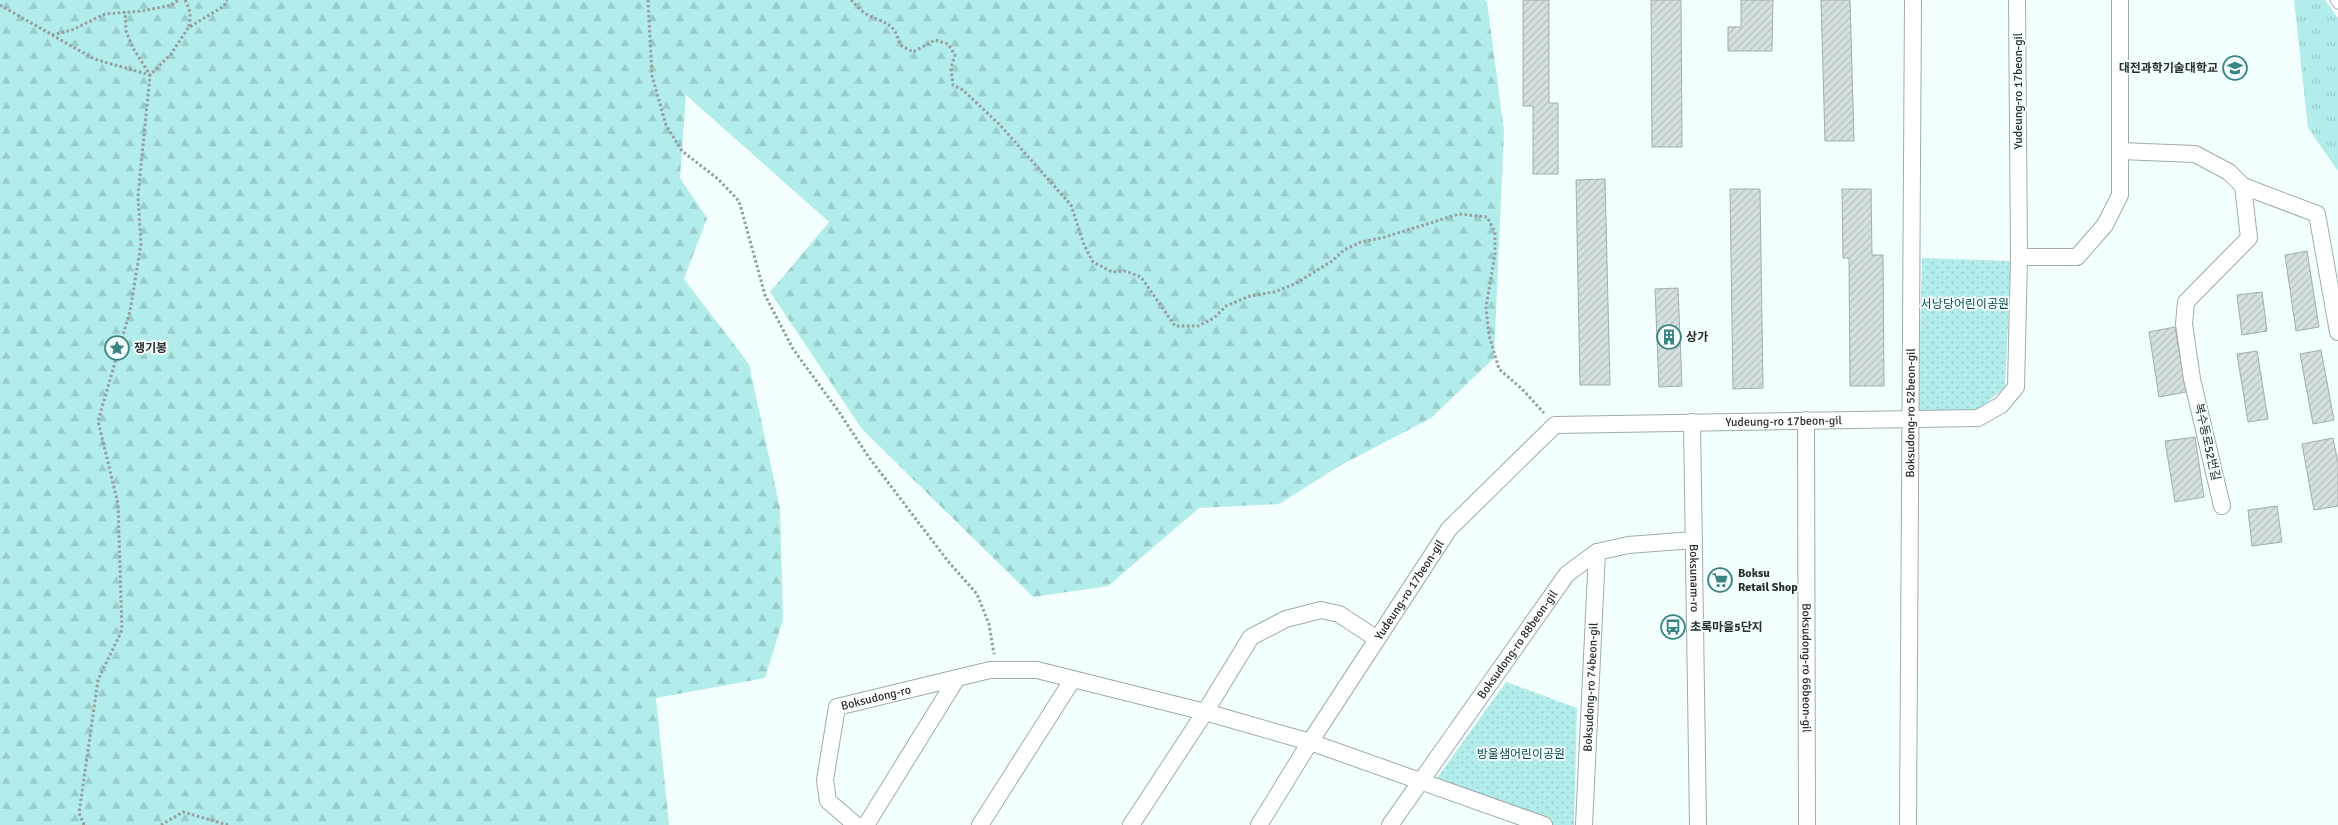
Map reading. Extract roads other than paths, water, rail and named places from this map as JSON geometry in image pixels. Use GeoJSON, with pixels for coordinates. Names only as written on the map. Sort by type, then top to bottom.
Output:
{"type":"FeatureCollection","features":[{"type":"Feature","properties":{"kind":"street","name":"Boksudong-ro 52beon-gil"},"geometry":{"type":"LineString","coordinates":[[1908,825],[1913,0]]}},
{"type":"Feature","properties":{"kind":"street","name":"Yudeung-ro 17beon-gil"},"geometry":{"type":"LineString","coordinates":[[1259,825],[1310,742],[1449,529],[1554,425],[1978,418],[2001,405],[2016,387],[2019,257],[2017,0]]}},
{"type":"Feature","properties":{"kind":"street"},"geometry":{"type":"LineString","coordinates":[[2019,257],[2077,257],[2105,226],[2120,195],[2120,0]]}},
{"type":"Feature","properties":{"kind":"street"},"geometry":{"type":"LineString","coordinates":[[2120,151],[2195,154],[2229,172],[2243,186],[2317,214],[2338,332]]}},
{"type":"Feature","properties":{"kind":"street"},"geometry":{"type":"LineString","coordinates":[[2222,506],[2192,379],[2184,324],[2186,302],[2249,238],[2243,186]]}},
{"type":"Feature","properties":{"kind":"street","name":"Boksudong-ro 66beon-gil"},"geometry":{"type":"LineString","coordinates":[[1806,420],[1808,825]]}},
{"type":"Feature","properties":{"kind":"street","name":"Boksunam-ro"},"geometry":{"type":"LineString","coordinates":[[1692,422],[1698,825]]}},
{"type":"Feature","properties":{"kind":"street","name":"Boksudong-ro 88beon-gil"},"geometry":{"type":"LineString","coordinates":[[1390,825],[1567,574],[1597,552],[1628,545],[1694,540]]}},
{"type":"Feature","properties":{"kind":"street","name":"Boksudong-ro 74beon-gil"},"geometry":{"type":"LineString","coordinates":[[1584,825],[1597,552]]}},
{"type":"Feature","properties":{"kind":"street"},"geometry":{"type":"LineString","coordinates":[[1131,825],[1205,712],[1251,637],[1286,619],[1321,610],[1339,614],[1377,639]]}},
{"type":"Feature","properties":{"kind":"street","name":"Boksudong-ro"},"geometry":{"type":"LineString","coordinates":[[856,825],[828,801],[825,780],[837,707],[998,670],[1037,670],[1205,712],[1310,742]]}},
{"type":"Feature","properties":{"kind":"street"},"geometry":{"type":"LineString","coordinates":[[866,825],[957,678]]}},
{"type":"Feature","properties":{"kind":"street"},"geometry":{"type":"LineString","coordinates":[[980,825],[1073,679]]}},
{"type":"Feature","properties":{"kind":"street"},"geometry":{"type":"LineString","coordinates":[[1310,742],[1544,825]]}},
{"type":"Feature","properties":{"kind":"lane"},"geometry":{"type":"LineString","coordinates":[[2335,0],[2338,4]]}},
{"type":"Feature","properties":{"kind":"place","name":"대전과학기술대학교"},"geometry":{"type":"Point","coordinates":[2235,68]}},
{"type":"Feature","properties":{"kind":"place","name":"상가"},"geometry":{"type":"Point","coordinates":[1669,337]}},
{"type":"Feature","properties":{"kind":"place","name":"쟁기봉"},"geometry":{"type":"Point","coordinates":[117,348]}},
{"type":"Feature","properties":{"kind":"place","name":"Boksu Retail Shop"},"geometry":{"type":"Point","coordinates":[1720,580]}},
{"type":"Feature","properties":{"kind":"place","name":"초록마을5단지"},"geometry":{"type":"Point","coordinates":[1673,627]}},
{"type":"Feature","properties":{"kind":"park label","name":"서낭당어린이공원"},"geometry":{"type":"Point","coordinates":[1965,304]}},
{"type":"Feature","properties":{"kind":"park label","name":"방울샘어린이공원"},"geometry":{"type":"Point","coordinates":[1521,754]}}]}
